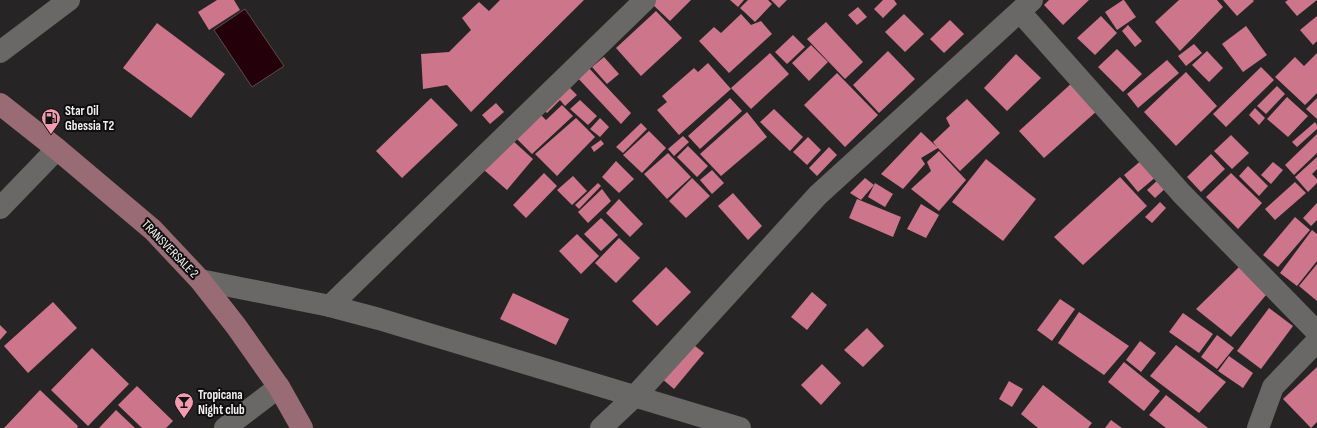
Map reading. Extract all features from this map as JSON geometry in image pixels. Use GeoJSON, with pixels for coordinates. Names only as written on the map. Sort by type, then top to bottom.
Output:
{"type":"FeatureCollection","features":[{"type":"Feature","properties":{"kind":"main road","name":"TRANSVERSALE 2"},"geometry":{"type":"LineString","coordinates":[[0,104],[57,149],[153,230],[200,280],[236,326],[279,387],[302,428]]}},
{"type":"Feature","properties":{"kind":"street"},"geometry":{"type":"LineString","coordinates":[[0,52],[69,0]]}},
{"type":"Feature","properties":{"kind":"street"},"geometry":{"type":"LineString","coordinates":[[330,306],[645,0]]}},
{"type":"Feature","properties":{"kind":"street"},"geometry":{"type":"LineString","coordinates":[[601,428],[635,396],[818,195],[1026,6],[1182,194],[1317,332]]}},
{"type":"Feature","properties":{"kind":"street"},"geometry":{"type":"LineString","coordinates":[[0,208],[57,149]]}},
{"type":"Feature","properties":{"kind":"street"},"geometry":{"type":"LineString","coordinates":[[200,280],[330,306],[380,319],[740,428]]}},
{"type":"Feature","properties":{"kind":"street"},"geometry":{"type":"LineString","coordinates":[[1258,428],[1273,386],[1317,341]]}},
{"type":"Feature","properties":{"kind":"street"},"geometry":{"type":"LineString","coordinates":[[226,428],[279,387]]}},
{"type":"Feature","properties":{"kind":"shaded area"},"geometry":{"type":"Polygon","coordinates":[[[245,9],[284,66],[252,87],[214,30],[245,9]]]}},
{"type":"Feature","properties":{"kind":"building"},"geometry":{"type":"Polygon","coordinates":[[[217,0],[234,0],[240,10],[209,30],[198,12],[217,0]]]}},
{"type":"Feature","properties":{"kind":"building"},"geometry":{"type":"Polygon","coordinates":[[[500,0],[584,0],[471,112],[447,85],[423,89],[421,54],[449,52],[471,30],[462,18],[479,2],[489,11],[500,0]]]}},
{"type":"Feature","properties":{"kind":"building"},"geometry":{"type":"Polygon","coordinates":[[[652,0],[691,0],[670,21],[650,2],[652,0]]]}},
{"type":"Feature","properties":{"kind":"building"},"geometry":{"type":"Polygon","coordinates":[[[730,0],[744,0],[738,7],[730,0]]]}},
{"type":"Feature","properties":{"kind":"building"},"geometry":{"type":"Polygon","coordinates":[[[748,0],[768,0],[772,4],[755,22],[740,8],[748,0]]]}},
{"type":"Feature","properties":{"kind":"building"},"geometry":{"type":"Polygon","coordinates":[[[771,0],[787,0],[779,8],[771,0]]]}},
{"type":"Feature","properties":{"kind":"building"},"geometry":{"type":"Polygon","coordinates":[[[883,0],[894,0],[897,4],[883,18],[874,9],[883,0]]]}},
{"type":"Feature","properties":{"kind":"building"},"geometry":{"type":"Polygon","coordinates":[[[1049,0],[1089,0],[1063,25],[1044,5],[1049,0]]]}},
{"type":"Feature","properties":{"kind":"building"},"geometry":{"type":"Polygon","coordinates":[[[1123,0],[1136,17],[1117,30],[1105,12],[1123,0]]]}},
{"type":"Feature","properties":{"kind":"building"},"geometry":{"type":"Polygon","coordinates":[[[1179,0],[1217,0],[1223,7],[1180,51],[1155,22],[1179,0]]]}},
{"type":"Feature","properties":{"kind":"building"},"geometry":{"type":"Polygon","coordinates":[[[1223,0],[1253,0],[1254,1],[1237,16],[1223,0]]]}},
{"type":"Feature","properties":{"kind":"building"},"geometry":{"type":"Polygon","coordinates":[[[1288,0],[1317,0],[1297,16],[1285,2],[1288,0]]]}},
{"type":"Feature","properties":{"kind":"building"},"geometry":{"type":"Polygon","coordinates":[[[858,7],[867,17],[857,25],[848,15],[858,7]]]}},
{"type":"Feature","properties":{"kind":"building"},"geometry":{"type":"Polygon","coordinates":[[[656,11],[682,38],[641,76],[616,48],[656,11]]]}},
{"type":"Feature","properties":{"kind":"building"},"geometry":{"type":"Polygon","coordinates":[[[741,14],[751,25],[761,21],[772,34],[729,73],[699,41],[714,27],[721,33],[741,14]]]}},
{"type":"Feature","properties":{"kind":"building"},"geometry":{"type":"Polygon","coordinates":[[[904,14],[924,34],[905,52],[885,32],[904,14]]]}},
{"type":"Feature","properties":{"kind":"building"},"geometry":{"type":"Polygon","coordinates":[[[1101,16],[1117,33],[1095,55],[1077,38],[1101,16]]]}},
{"type":"Feature","properties":{"kind":"building"},"geometry":{"type":"Polygon","coordinates":[[[1317,16],[1317,41],[1313,45],[1300,30],[1317,16]]]}},
{"type":"Feature","properties":{"kind":"building"},"geometry":{"type":"Polygon","coordinates":[[[950,20],[964,34],[944,53],[930,39],[950,20]]]}},
{"type":"Feature","properties":{"kind":"building"},"geometry":{"type":"Polygon","coordinates":[[[826,22],[863,62],[845,79],[807,39],[826,22]]]}},
{"type":"Feature","properties":{"kind":"building"},"geometry":{"type":"Polygon","coordinates":[[[157,23],[225,74],[191,118],[123,68],[157,23]]]}},
{"type":"Feature","properties":{"kind":"building"},"geometry":{"type":"Polygon","coordinates":[[[1128,25],[1142,41],[1135,47],[1122,31],[1128,25]]]}},
{"type":"Feature","properties":{"kind":"building"},"geometry":{"type":"Polygon","coordinates":[[[1246,26],[1267,55],[1243,72],[1222,44],[1246,26]]]}},
{"type":"Feature","properties":{"kind":"building"},"geometry":{"type":"Polygon","coordinates":[[[793,35],[805,47],[787,64],[775,52],[793,35]]]}},
{"type":"Feature","properties":{"kind":"building"},"geometry":{"type":"Polygon","coordinates":[[[1194,44],[1202,53],[1186,66],[1178,56],[1194,44]]]}},
{"type":"Feature","properties":{"kind":"building"},"geometry":{"type":"Polygon","coordinates":[[[811,45],[828,62],[809,81],[792,63],[811,45]]]}},
{"type":"Feature","properties":{"kind":"building"},"geometry":{"type":"Polygon","coordinates":[[[1117,49],[1142,74],[1123,92],[1098,67],[1117,49]]]}},
{"type":"Feature","properties":{"kind":"building"},"geometry":{"type":"Polygon","coordinates":[[[888,51],[915,79],[879,113],[853,85],[888,51]]]}},
{"type":"Feature","properties":{"kind":"building"},"geometry":{"type":"Polygon","coordinates":[[[1207,51],[1223,68],[1209,82],[1192,65],[1207,51]]]}},
{"type":"Feature","properties":{"kind":"building"},"geometry":{"type":"Polygon","coordinates":[[[770,53],[789,74],[751,109],[731,88],[770,53]]]}},
{"type":"Feature","properties":{"kind":"building"},"geometry":{"type":"Polygon","coordinates":[[[1317,53],[1317,93],[1305,105],[1275,77],[1295,57],[1304,66],[1317,53]]]}},
{"type":"Feature","properties":{"kind":"building"},"geometry":{"type":"Polygon","coordinates":[[[1016,54],[1041,78],[1007,111],[984,88],[1016,54]]]}},
{"type":"Feature","properties":{"kind":"building"},"geometry":{"type":"Polygon","coordinates":[[[604,57],[619,74],[607,84],[592,67],[604,57]]]}},
{"type":"Feature","properties":{"kind":"building"},"geometry":{"type":"Polygon","coordinates":[[[1167,60],[1179,73],[1138,108],[1127,94],[1167,60]]]}},
{"type":"Feature","properties":{"kind":"building"},"geometry":{"type":"Polygon","coordinates":[[[708,63],[731,89],[679,135],[657,110],[667,102],[662,96],[694,68],[698,72],[708,63]]]}},
{"type":"Feature","properties":{"kind":"building"},"geometry":{"type":"Polygon","coordinates":[[[587,66],[631,113],[621,124],[575,75],[587,66]]]}},
{"type":"Feature","properties":{"kind":"building"},"geometry":{"type":"Polygon","coordinates":[[[1261,67],[1274,80],[1226,127],[1213,114],[1261,67]]]}},
{"type":"Feature","properties":{"kind":"building"},"geometry":{"type":"Polygon","coordinates":[[[1186,72],[1217,106],[1176,146],[1144,112],[1186,72]]]}},
{"type":"Feature","properties":{"kind":"building"},"geometry":{"type":"Polygon","coordinates":[[[837,73],[878,115],[845,147],[804,105],[837,73]]]}},
{"type":"Feature","properties":{"kind":"building"},"geometry":{"type":"Polygon","coordinates":[[[1073,82],[1098,110],[1044,158],[1019,131],[1073,82]]]}},
{"type":"Feature","properties":{"kind":"building"},"geometry":{"type":"Polygon","coordinates":[[[566,84],[577,95],[565,106],[560,100],[547,113],[542,108],[566,84]]]}},
{"type":"Feature","properties":{"kind":"building"},"geometry":{"type":"Polygon","coordinates":[[[1277,86],[1285,94],[1266,114],[1257,106],[1277,86]]]}},
{"type":"Feature","properties":{"kind":"building"},"geometry":{"type":"Polygon","coordinates":[[[1287,97],[1308,116],[1288,137],[1267,119],[1287,97]]]}},
{"type":"Feature","properties":{"kind":"building"},"geometry":{"type":"Polygon","coordinates":[[[431,98],[458,125],[402,178],[376,151],[431,98]]]}},
{"type":"Feature","properties":{"kind":"building"},"geometry":{"type":"Polygon","coordinates":[[[730,98],[742,111],[700,149],[688,136],[730,98]]]}},
{"type":"Feature","properties":{"kind":"building"},"geometry":{"type":"Polygon","coordinates":[[[1317,98],[1317,119],[1306,109],[1317,98]]]}},
{"type":"Feature","properties":{"kind":"building"},"geometry":{"type":"Polygon","coordinates":[[[967,99],[1000,133],[960,171],[938,148],[921,158],[925,164],[903,189],[881,174],[921,132],[937,147],[933,142],[950,126],[946,118],[967,99]]]}},
{"type":"Feature","properties":{"kind":"building"},"geometry":{"type":"Polygon","coordinates":[[[580,100],[597,116],[588,125],[570,109],[580,100]]]}},
{"type":"Feature","properties":{"kind":"building"},"geometry":{"type":"Polygon","coordinates":[[[496,103],[504,112],[490,124],[482,115],[496,103]]]}},
{"type":"Feature","properties":{"kind":"building"},"geometry":{"type":"Polygon","coordinates":[[[562,105],[573,116],[532,154],[516,138],[541,115],[546,120],[562,105]]]}},
{"type":"Feature","properties":{"kind":"building"},"geometry":{"type":"Polygon","coordinates":[[[1255,108],[1265,118],[1259,125],[1249,115],[1255,108]]]}},
{"type":"Feature","properties":{"kind":"building"},"geometry":{"type":"Polygon","coordinates":[[[774,109],[803,137],[790,151],[760,122],[774,109]]]}},
{"type":"Feature","properties":{"kind":"building"},"geometry":{"type":"Polygon","coordinates":[[[747,112],[767,137],[721,176],[700,154],[747,112]]]}},
{"type":"Feature","properties":{"kind":"building"},"geometry":{"type":"Polygon","coordinates":[[[576,118],[595,137],[557,176],[535,154],[576,118]]]}},
{"type":"Feature","properties":{"kind":"building"},"geometry":{"type":"Polygon","coordinates":[[[600,118],[609,127],[600,137],[590,129],[600,118]]]}},
{"type":"Feature","properties":{"kind":"building"},"geometry":{"type":"Polygon","coordinates":[[[1315,122],[1317,129],[1297,147],[1292,142],[1315,122]]]}},
{"type":"Feature","properties":{"kind":"building"},"geometry":{"type":"Polygon","coordinates":[[[641,123],[647,129],[623,153],[616,147],[641,123]]]}},
{"type":"Feature","properties":{"kind":"building"},"geometry":{"type":"Polygon","coordinates":[[[649,131],[666,148],[642,173],[623,155],[649,131]]]}},
{"type":"Feature","properties":{"kind":"building"},"geometry":{"type":"Polygon","coordinates":[[[1317,134],[1317,153],[1294,175],[1285,165],[1317,134]]]}},
{"type":"Feature","properties":{"kind":"building"},"geometry":{"type":"Polygon","coordinates":[[[1231,135],[1249,153],[1232,169],[1214,151],[1231,135]]]}},
{"type":"Feature","properties":{"kind":"building"},"geometry":{"type":"Polygon","coordinates":[[[683,136],[689,142],[674,156],[668,149],[683,136]]]}},
{"type":"Feature","properties":{"kind":"building"},"geometry":{"type":"Polygon","coordinates":[[[808,137],[821,150],[807,165],[793,152],[808,137]]]}},
{"type":"Feature","properties":{"kind":"building"},"geometry":{"type":"Polygon","coordinates":[[[511,139],[533,159],[507,190],[484,170],[511,139]]]}},
{"type":"Feature","properties":{"kind":"building"},"geometry":{"type":"Polygon","coordinates":[[[601,140],[604,144],[594,152],[591,147],[601,140]]]}},
{"type":"Feature","properties":{"kind":"building"},"geometry":{"type":"Polygon","coordinates":[[[688,146],[708,166],[697,177],[677,157],[688,146]]]}},
{"type":"Feature","properties":{"kind":"building"},"geometry":{"type":"Polygon","coordinates":[[[829,147],[837,155],[817,176],[809,168],[829,147]]]}},
{"type":"Feature","properties":{"kind":"building"},"geometry":{"type":"Polygon","coordinates":[[[939,151],[966,180],[939,211],[911,189],[931,171],[927,162],[939,151]]]}},
{"type":"Feature","properties":{"kind":"building"},"geometry":{"type":"Polygon","coordinates":[[[668,153],[691,177],[667,199],[644,174],[668,153]]]}},
{"type":"Feature","properties":{"kind":"building"},"geometry":{"type":"Polygon","coordinates":[[[1211,154],[1225,169],[1201,192],[1187,177],[1211,154]]]}},
{"type":"Feature","properties":{"kind":"building"},"geometry":{"type":"Polygon","coordinates":[[[1317,157],[1317,169],[1312,174],[1317,179],[1317,183],[1308,192],[1295,177],[1317,157]]]}},
{"type":"Feature","properties":{"kind":"building"},"geometry":{"type":"Polygon","coordinates":[[[986,159],[1036,199],[1003,241],[952,202],[986,159]]]}},
{"type":"Feature","properties":{"kind":"building"},"geometry":{"type":"Polygon","coordinates":[[[1143,159],[1157,176],[1138,192],[1124,175],[1143,159]]]}},
{"type":"Feature","properties":{"kind":"building"},"geometry":{"type":"Polygon","coordinates":[[[616,161],[634,179],[619,193],[602,177],[616,161]]]}},
{"type":"Feature","properties":{"kind":"building"},"geometry":{"type":"Polygon","coordinates":[[[1273,162],[1283,170],[1271,184],[1261,175],[1273,162]]]}},
{"type":"Feature","properties":{"kind":"building"},"geometry":{"type":"Polygon","coordinates":[[[1248,166],[1268,186],[1259,196],[1239,176],[1248,166]]]}},
{"type":"Feature","properties":{"kind":"building"},"geometry":{"type":"Polygon","coordinates":[[[712,170],[724,183],[712,194],[700,180],[712,170]]]}},
{"type":"Feature","properties":{"kind":"building"},"geometry":{"type":"Polygon","coordinates":[[[544,173],[557,186],[526,218],[513,205],[544,173]]]}},
{"type":"Feature","properties":{"kind":"building"},"geometry":{"type":"Polygon","coordinates":[[[1231,173],[1262,203],[1238,229],[1206,197],[1231,173]]]}},
{"type":"Feature","properties":{"kind":"building"},"geometry":{"type":"Polygon","coordinates":[[[573,176],[587,191],[572,205],[557,190],[573,176]]]}},
{"type":"Feature","properties":{"kind":"building"},"geometry":{"type":"Polygon","coordinates":[[[1120,177],[1147,206],[1083,265],[1054,237],[1120,177]]]}},
{"type":"Feature","properties":{"kind":"building"},"geometry":{"type":"Polygon","coordinates":[[[692,178],[710,196],[686,218],[669,201],[692,178]]]}},
{"type":"Feature","properties":{"kind":"building"},"geometry":{"type":"Polygon","coordinates":[[[865,178],[874,185],[861,200],[850,193],[865,178]]]}},
{"type":"Feature","properties":{"kind":"building"},"geometry":{"type":"Polygon","coordinates":[[[1160,178],[1168,186],[1155,198],[1147,190],[1160,178]]]}},
{"type":"Feature","properties":{"kind":"building"},"geometry":{"type":"Polygon","coordinates":[[[1295,182],[1306,193],[1275,220],[1265,209],[1295,182]]]}},
{"type":"Feature","properties":{"kind":"building"},"geometry":{"type":"Polygon","coordinates":[[[598,183],[601,186],[579,209],[575,205],[598,183]]]}},
{"type":"Feature","properties":{"kind":"building"},"geometry":{"type":"Polygon","coordinates":[[[875,183],[893,194],[885,207],[868,197],[875,183]]]}},
{"type":"Feature","properties":{"kind":"building"},"geometry":{"type":"Polygon","coordinates":[[[602,189],[611,201],[588,223],[578,212],[602,189]]]}},
{"type":"Feature","properties":{"kind":"building"},"geometry":{"type":"Polygon","coordinates":[[[733,193],[762,226],[748,240],[718,206],[733,193]]]}},
{"type":"Feature","properties":{"kind":"building"},"geometry":{"type":"Polygon","coordinates":[[[619,199],[643,224],[630,237],[606,213],[619,199]]]}},
{"type":"Feature","properties":{"kind":"building"},"geometry":{"type":"Polygon","coordinates":[[[857,199],[901,217],[893,237],[849,218],[857,199]]]}},
{"type":"Feature","properties":{"kind":"building"},"geometry":{"type":"Polygon","coordinates":[[[1160,202],[1166,208],[1152,223],[1145,217],[1160,202]]]}},
{"type":"Feature","properties":{"kind":"building"},"geometry":{"type":"Polygon","coordinates":[[[1317,203],[1317,220],[1311,226],[1303,218],[1317,203]]]}},
{"type":"Feature","properties":{"kind":"building"},"geometry":{"type":"Polygon","coordinates":[[[921,204],[939,215],[926,238],[907,229],[921,204]]]}},
{"type":"Feature","properties":{"kind":"building"},"geometry":{"type":"Polygon","coordinates":[[[1295,217],[1310,230],[1278,267],[1263,255],[1295,217]]]}},
{"type":"Feature","properties":{"kind":"building"},"geometry":{"type":"Polygon","coordinates":[[[601,218],[618,235],[601,251],[584,234],[601,218]]]}},
{"type":"Feature","properties":{"kind":"building"},"geometry":{"type":"Polygon","coordinates":[[[1312,230],[1317,234],[1317,261],[1297,286],[1280,273],[1312,230]]]}},
{"type":"Feature","properties":{"kind":"building"},"geometry":{"type":"Polygon","coordinates":[[[577,234],[599,256],[581,274],[559,251],[577,234]]]}},
{"type":"Feature","properties":{"kind":"building"},"geometry":{"type":"Polygon","coordinates":[[[619,238],[640,258],[616,283],[595,263],[619,238]]]}},
{"type":"Feature","properties":{"kind":"building"},"geometry":{"type":"Polygon","coordinates":[[[1317,264],[1317,301],[1299,286],[1317,264]]]}},
{"type":"Feature","properties":{"kind":"building"},"geometry":{"type":"Polygon","coordinates":[[[666,267],[691,292],[657,326],[632,301],[666,267]]]}},
{"type":"Feature","properties":{"kind":"building"},"geometry":{"type":"Polygon","coordinates":[[[1239,267],[1266,295],[1231,337],[1196,309],[1239,267]]]}},
{"type":"Feature","properties":{"kind":"building"},"geometry":{"type":"Polygon","coordinates":[[[812,292],[827,305],[807,330],[791,317],[812,292]]]}},
{"type":"Feature","properties":{"kind":"building"},"geometry":{"type":"Polygon","coordinates":[[[513,293],[569,319],[556,345],[500,319],[513,293]]]}},
{"type":"Feature","properties":{"kind":"building"},"geometry":{"type":"Polygon","coordinates":[[[1060,299],[1075,309],[1052,341],[1037,330],[1060,299]]]}},
{"type":"Feature","properties":{"kind":"building"},"geometry":{"type":"Polygon","coordinates":[[[53,302],[77,328],[28,373],[4,346],[53,302]]]}},
{"type":"Feature","properties":{"kind":"building"},"geometry":{"type":"Polygon","coordinates":[[[1269,308],[1293,326],[1261,369],[1237,351],[1269,308]]]}},
{"type":"Feature","properties":{"kind":"building"},"geometry":{"type":"Polygon","coordinates":[[[1079,312],[1129,346],[1104,375],[1058,343],[1079,312]]]}},
{"type":"Feature","properties":{"kind":"building"},"geometry":{"type":"Polygon","coordinates":[[[1183,313],[1213,334],[1199,353],[1169,332],[1183,313]]]}},
{"type":"Feature","properties":{"kind":"building"},"geometry":{"type":"Polygon","coordinates":[[[0,325],[7,332],[0,340],[0,325]]]}},
{"type":"Feature","properties":{"kind":"building"},"geometry":{"type":"Polygon","coordinates":[[[867,328],[884,346],[863,367],[844,350],[867,328]]]}},
{"type":"Feature","properties":{"kind":"building"},"geometry":{"type":"Polygon","coordinates":[[[1217,335],[1234,348],[1217,369],[1201,357],[1217,335]]]}},
{"type":"Feature","properties":{"kind":"building"},"geometry":{"type":"Polygon","coordinates":[[[1140,341],[1156,353],[1141,372],[1126,360],[1140,341]]]}},
{"type":"Feature","properties":{"kind":"building"},"geometry":{"type":"Polygon","coordinates":[[[690,342],[704,353],[674,389],[661,378],[690,342]]]}},
{"type":"Feature","properties":{"kind":"building"},"geometry":{"type":"Polygon","coordinates":[[[1176,345],[1226,382],[1199,413],[1150,376],[1176,345]]]}},
{"type":"Feature","properties":{"kind":"building"},"geometry":{"type":"Polygon","coordinates":[[[92,348],[129,384],[88,426],[51,390],[92,348]]]}},
{"type":"Feature","properties":{"kind":"building"},"geometry":{"type":"Polygon","coordinates":[[[1229,356],[1253,373],[1243,388],[1218,371],[1229,356]]]}},
{"type":"Feature","properties":{"kind":"building"},"geometry":{"type":"Polygon","coordinates":[[[1124,362],[1160,391],[1144,411],[1108,382],[1124,362]]]}},
{"type":"Feature","properties":{"kind":"building"},"geometry":{"type":"Polygon","coordinates":[[[822,364],[841,383],[821,405],[801,385],[822,364]]]}},
{"type":"Feature","properties":{"kind":"building"},"geometry":{"type":"Polygon","coordinates":[[[1317,367],[1317,422],[1311,428],[1283,399],[1317,367]]]}},
{"type":"Feature","properties":{"kind":"building"},"geometry":{"type":"Polygon","coordinates":[[[1009,381],[1023,389],[1012,407],[999,399],[1009,381]]]}},
{"type":"Feature","properties":{"kind":"building"},"geometry":{"type":"Polygon","coordinates":[[[1043,385],[1092,423],[1088,428],[1038,428],[1021,414],[1043,385]]]}},
{"type":"Feature","properties":{"kind":"building"},"geometry":{"type":"Polygon","coordinates":[[[137,386],[173,421],[166,428],[142,428],[118,405],[137,386]]]}},
{"type":"Feature","properties":{"kind":"building"},"geometry":{"type":"Polygon","coordinates":[[[40,390],[78,426],[77,428],[4,428],[40,390]]]}},
{"type":"Feature","properties":{"kind":"building"},"geometry":{"type":"Polygon","coordinates":[[[1166,395],[1208,428],[1166,428],[1149,415],[1166,395]]]}},
{"type":"Feature","properties":{"kind":"building"},"geometry":{"type":"Polygon","coordinates":[[[116,410],[135,428],[99,428],[116,410]]]}},
{"type":"Feature","properties":{"kind":"building"},"geometry":{"type":"Polygon","coordinates":[[[1111,420],[1122,428],[1105,428],[1111,420]]]}},
{"type":"Feature","properties":{"kind":"place","name":"Star Oil Gbessia T2"},"geometry":{"type":"Point","coordinates":[51,135]}},
{"type":"Feature","properties":{"kind":"place","name":"Tropicana Night club"},"geometry":{"type":"Point","coordinates":[184,419]}}]}
